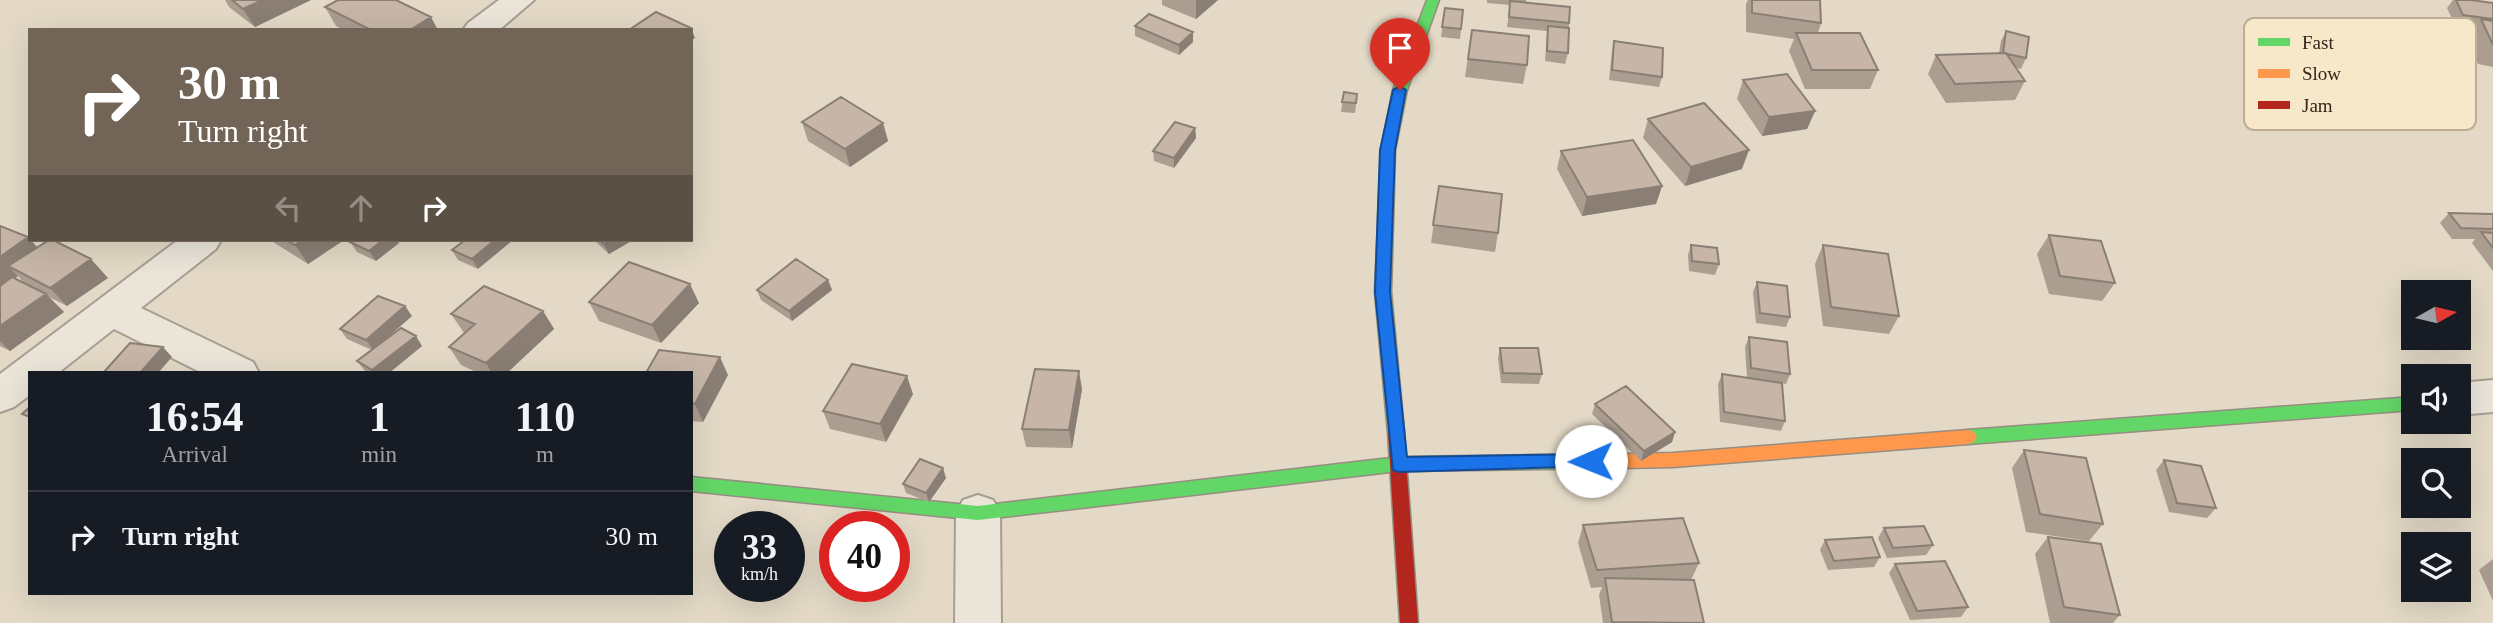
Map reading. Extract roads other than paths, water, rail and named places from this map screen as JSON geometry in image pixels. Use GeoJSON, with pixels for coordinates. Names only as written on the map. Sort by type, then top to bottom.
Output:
{"type":"FeatureCollection","features":[{"type":"Feature","properties":{"kind":"street"},"geometry":{"type":"LineString","coordinates":[[483,28],[519,0]]}},
{"type":"Feature","properties":{"kind":"street"},"geometry":{"type":"LineString","coordinates":[[1409,623],[1399,464],[1382,292],[1388,150],[1400,90],[1433,0]]}},
{"type":"Feature","properties":{"kind":"street"},"geometry":{"type":"LineString","coordinates":[[33,371],[200,242]]}},
{"type":"Feature","properties":{"kind":"street"},"geometry":{"type":"LineString","coordinates":[[110,310],[235,371]]}},
{"type":"Feature","properties":{"kind":"street"},"geometry":{"type":"LineString","coordinates":[[0,396],[28,375]]}},
{"type":"Feature","properties":{"kind":"street"},"geometry":{"type":"LineString","coordinates":[[2471,398],[2493,396]]}},
{"type":"Feature","properties":{"kind":"street"},"geometry":{"type":"LineString","coordinates":[[693,484],[978,513],[1399,464],[1673,460],[2401,404]]}},
{"type":"Feature","properties":{"kind":"street"},"geometry":{"type":"LineString","coordinates":[[978,513],[978,623]]}}]}
